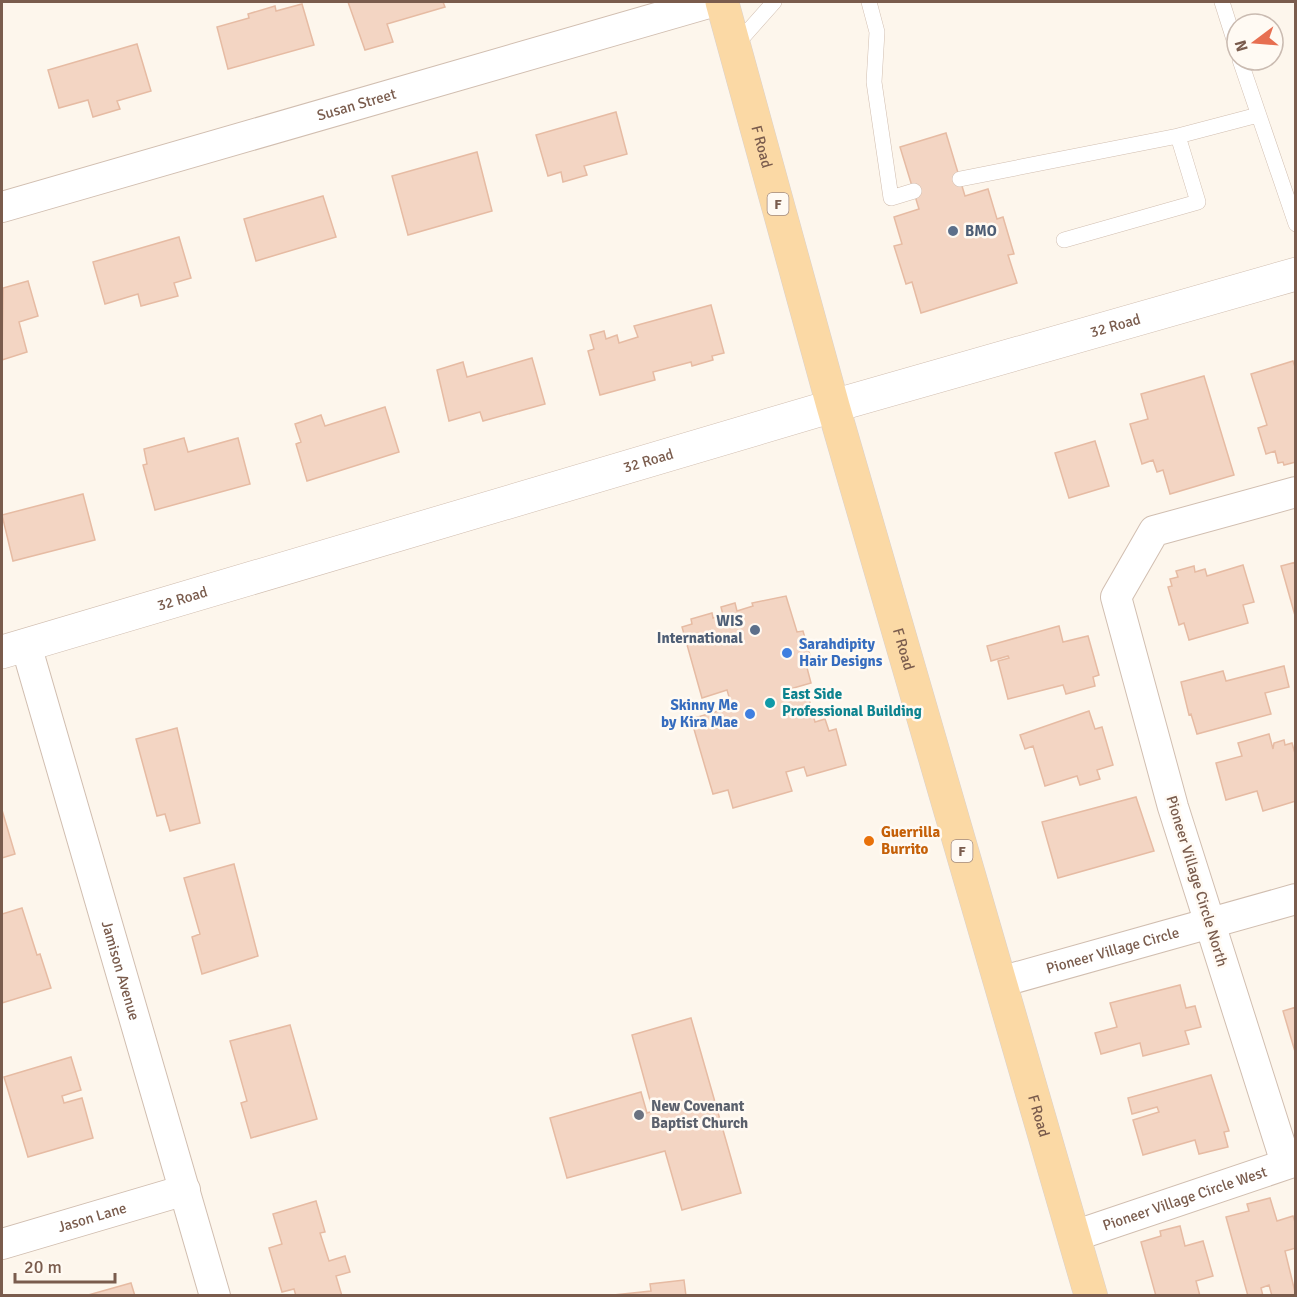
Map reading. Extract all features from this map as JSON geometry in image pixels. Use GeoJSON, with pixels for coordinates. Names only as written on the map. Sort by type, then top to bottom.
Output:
{"type":"FeatureCollection","features":[{"type":"Feature","properties":{"kind":"main road","name":"F Road"},"geometry":{"type":"LineString","coordinates":[[722,2],[833,406],[1091,1296]]}},
{"type":"Feature","properties":{"kind":"street","name":"Susan Street"},"geometry":{"type":"LineString","coordinates":[[2,207],[711,2]]}},
{"type":"Feature","properties":{"kind":"street","name":"32 Road"},"geometry":{"type":"LineString","coordinates":[[14,648],[833,406],[1296,274]]}},
{"type":"Feature","properties":{"kind":"street","name":"Pioneer Village Circle North"},"geometry":{"type":"LineString","coordinates":[[1291,1162],[1209,923],[1173,807],[1116,597],[1154,531],[1296,492]]}},
{"type":"Feature","properties":{"kind":"street","name":"Jamison Avenue"},"geometry":{"type":"LineString","coordinates":[[14,648],[185,1190],[215,1296]]}},
{"type":"Feature","properties":{"kind":"street","name":"Pioneer Village Circle"},"geometry":{"type":"LineString","coordinates":[[1000,982],[1296,899]]}},
{"type":"Feature","properties":{"kind":"street","name":"Pioneer Village Circle West"},"geometry":{"type":"LineString","coordinates":[[1074,1236],[1291,1162]]}},
{"type":"Feature","properties":{"kind":"street","name":"Jason Lane"},"geometry":{"type":"LineString","coordinates":[[2,1244],[185,1190]]}},
{"type":"Feature","properties":{"kind":"lane"},"geometry":{"type":"LineString","coordinates":[[735,46],[774,2]]}},
{"type":"Feature","properties":{"kind":"lane"},"geometry":{"type":"LineString","coordinates":[[868,2],[877,32],[874,82],[891,198],[914,191]]}},
{"type":"Feature","properties":{"kind":"lane"},"geometry":{"type":"LineString","coordinates":[[1244,72],[1296,224]]}},
{"type":"Feature","properties":{"kind":"lane"},"geometry":{"type":"LineString","coordinates":[[960,179],[1178,136],[1258,115]]}},
{"type":"Feature","properties":{"kind":"lane"},"geometry":{"type":"LineString","coordinates":[[1064,240],[1198,202],[1178,136]]}},
{"type":"Feature","properties":{"kind":"building"},"geometry":{"type":"Polygon","coordinates":[[[348,2],[443,2],[445,7],[387,24],[393,42],[365,50],[348,2]]]}},
{"type":"Feature","properties":{"kind":"building"},"geometry":{"type":"Polygon","coordinates":[[[302,4],[314,45],[228,69],[217,27],[249,18],[248,14],[275,6],[276,11],[302,4]]]}},
{"type":"Feature","properties":{"kind":"building"},"geometry":{"type":"Polygon","coordinates":[[[137,44],[151,91],[117,101],[120,109],[93,117],[88,100],[59,108],[48,70],[137,44]]]}},
{"type":"Feature","properties":{"kind":"building"},"geometry":{"type":"Polygon","coordinates":[[[616,112],[627,154],[584,166],[587,175],[563,182],[561,172],[548,176],[536,135],[616,112]]]}},
{"type":"Feature","properties":{"kind":"building","name":"BMO"},"geometry":{"type":"Polygon","coordinates":[[[946,133],[965,196],[988,189],[997,219],[1003,217],[1014,254],[1008,255],[1017,283],[921,313],[912,282],[906,284],[894,246],[902,244],[894,217],[919,209],[900,147],[946,133]]]}},
{"type":"Feature","properties":{"kind":"building"},"geometry":{"type":"Polygon","coordinates":[[[477,152],[492,211],[408,235],[392,176],[477,152]]]}},
{"type":"Feature","properties":{"kind":"building"},"geometry":{"type":"Polygon","coordinates":[[[323,196],[336,237],[256,261],[244,219],[323,196]]]}},
{"type":"Feature","properties":{"kind":"building"},"geometry":{"type":"Polygon","coordinates":[[[179,237],[191,278],[174,283],[178,296],[141,306],[138,294],[105,304],[93,262],[179,237]]]}},
{"type":"Feature","properties":{"kind":"building"},"geometry":{"type":"Polygon","coordinates":[[[28,281],[38,316],[19,322],[27,352],[2,360],[3,288],[28,281]]]}},
{"type":"Feature","properties":{"kind":"building"},"geometry":{"type":"Polygon","coordinates":[[[711,305],[724,353],[712,356],[713,360],[692,366],[691,362],[653,372],[655,380],[600,395],[588,351],[594,349],[590,335],[604,331],[606,339],[617,335],[619,343],[638,337],[634,326],[711,305]]]}},
{"type":"Feature","properties":{"kind":"building"},"geometry":{"type":"Polygon","coordinates":[[[532,358],[545,404],[483,421],[480,412],[449,421],[437,370],[463,362],[467,377],[532,358]]]}},
{"type":"Feature","properties":{"kind":"building"},"geometry":{"type":"Polygon","coordinates":[[[1293,361],[1296,370],[1296,462],[1284,465],[1283,462],[1278,463],[1275,451],[1266,454],[1258,428],[1267,425],[1251,374],[1293,361]]]}},
{"type":"Feature","properties":{"kind":"building"},"geometry":{"type":"Polygon","coordinates":[[[1204,376],[1234,475],[1170,494],[1163,470],[1157,472],[1153,460],[1142,464],[1130,424],[1148,419],[1141,394],[1204,376]]]}},
{"type":"Feature","properties":{"kind":"building"},"geometry":{"type":"Polygon","coordinates":[[[385,407],[399,452],[307,481],[296,444],[301,442],[295,424],[321,415],[325,426],[385,407]]]}},
{"type":"Feature","properties":{"kind":"building"},"geometry":{"type":"Polygon","coordinates":[[[184,438],[188,452],[238,438],[250,484],[155,510],[143,465],[147,464],[144,449],[184,438]]]}},
{"type":"Feature","properties":{"kind":"building"},"geometry":{"type":"Polygon","coordinates":[[[1095,441],[1109,486],[1069,498],[1055,453],[1095,441]]]}},
{"type":"Feature","properties":{"kind":"building"},"geometry":{"type":"Polygon","coordinates":[[[83,494],[95,540],[13,561],[2,515],[83,494]]]}},
{"type":"Feature","properties":{"kind":"building"},"geometry":{"type":"Polygon","coordinates":[[[1296,562],[1296,619],[1281,566],[1296,562]]]}},
{"type":"Feature","properties":{"kind":"building"},"geometry":{"type":"Polygon","coordinates":[[[1243,565],[1254,602],[1243,605],[1248,623],[1189,640],[1184,623],[1179,625],[1168,587],[1172,586],[1170,579],[1178,577],[1176,571],[1194,566],[1195,572],[1205,569],[1207,576],[1243,565]]]}},
{"type":"Feature","properties":{"kind":"building","name":"East Side Professional Building"},"geometry":{"type":"Polygon","coordinates":[[[786,596],[797,632],[803,631],[812,662],[806,664],[811,683],[790,689],[792,696],[807,692],[815,722],[825,719],[829,731],[836,729],[846,765],[807,776],[804,767],[786,772],[792,791],[733,808],[728,790],[713,794],[691,719],[732,707],[727,690],[702,698],[682,627],[692,624],[691,619],[712,613],[713,618],[723,615],[721,607],[735,603],[737,611],[753,606],[752,603],[786,596]]]}},
{"type":"Feature","properties":{"kind":"building"},"geometry":{"type":"Polygon","coordinates":[[[1059,626],[1063,642],[1088,636],[1099,675],[1093,677],[1095,686],[1066,694],[1063,685],[1008,699],[998,661],[1009,658],[1008,656],[991,661],[987,646],[1059,626]]]}},
{"type":"Feature","properties":{"kind":"building"},"geometry":{"type":"Polygon","coordinates":[[[1284,666],[1289,687],[1265,693],[1271,714],[1197,734],[1191,714],[1189,715],[1181,682],[1223,671],[1226,681],[1284,666]]]}},
{"type":"Feature","properties":{"kind":"building"},"geometry":{"type":"Polygon","coordinates":[[[1089,711],[1095,729],[1102,727],[1113,765],[1097,770],[1100,779],[1080,785],[1077,776],[1045,786],[1033,746],[1025,749],[1020,735],[1089,711]]]}},
{"type":"Feature","properties":{"kind":"building"},"geometry":{"type":"Polygon","coordinates":[[[177,728],[200,823],[170,831],[165,814],[157,816],[136,739],[177,728]]]}},
{"type":"Feature","properties":{"kind":"building"},"geometry":{"type":"Polygon","coordinates":[[[1269,734],[1273,749],[1274,743],[1284,740],[1285,745],[1292,743],[1296,757],[1296,801],[1263,811],[1257,791],[1226,800],[1216,763],[1242,756],[1238,743],[1269,734]]]}},
{"type":"Feature","properties":{"kind":"building"},"geometry":{"type":"Polygon","coordinates":[[[1136,797],[1154,851],[1058,878],[1042,822],[1136,797]]]}},
{"type":"Feature","properties":{"kind":"building"},"geometry":{"type":"Polygon","coordinates":[[[2,810],[15,854],[2,858],[2,810]]]}},
{"type":"Feature","properties":{"kind":"building"},"geometry":{"type":"Polygon","coordinates":[[[234,864],[258,956],[202,974],[192,937],[200,934],[184,878],[234,864]]]}},
{"type":"Feature","properties":{"kind":"building"},"geometry":{"type":"Polygon","coordinates":[[[22,908],[37,955],[40,954],[51,988],[2,1003],[2,914],[22,908]]]}},
{"type":"Feature","properties":{"kind":"building"},"geometry":{"type":"Polygon","coordinates":[[[1180,985],[1186,1008],[1195,1006],[1201,1027],[1185,1031],[1189,1044],[1143,1056],[1140,1043],[1101,1054],[1095,1033],[1117,1027],[1110,1003],[1180,985]]]}},
{"type":"Feature","properties":{"kind":"building"},"geometry":{"type":"Polygon","coordinates":[[[1296,1007],[1296,1055],[1283,1011],[1296,1007]]]}},
{"type":"Feature","properties":{"kind":"building","name":"New Covenant Baptist Church"},"geometry":{"type":"Polygon","coordinates":[[[691,1018],[741,1193],[682,1210],[665,1151],[567,1178],[550,1118],[641,1092],[647,1113],[653,1111],[632,1035],[691,1018]]]}},
{"type":"Feature","properties":{"kind":"building"},"geometry":{"type":"Polygon","coordinates":[[[290,1025],[317,1119],[251,1138],[241,1103],[247,1101],[230,1041],[290,1025]]]}},
{"type":"Feature","properties":{"kind":"building"},"geometry":{"type":"Polygon","coordinates":[[[71,1057],[81,1090],[62,1096],[64,1103],[82,1098],[93,1138],[28,1157],[4,1077],[71,1057]]]}},
{"type":"Feature","properties":{"kind":"building"},"geometry":{"type":"Polygon","coordinates":[[[1211,1075],[1229,1131],[1224,1132],[1228,1147],[1199,1154],[1195,1140],[1143,1155],[1133,1120],[1159,1112],[1157,1107],[1132,1114],[1128,1098],[1211,1075]]]}},
{"type":"Feature","properties":{"kind":"building"},"geometry":{"type":"Polygon","coordinates":[[[1270,1198],[1277,1221],[1293,1216],[1296,1225],[1296,1248],[1285,1251],[1296,1296],[1272,1296],[1269,1285],[1261,1288],[1263,1296],[1248,1296],[1226,1217],[1249,1211],[1247,1204],[1270,1198]]]}},
{"type":"Feature","properties":{"kind":"building"},"geometry":{"type":"Polygon","coordinates":[[[316,1201],[325,1232],[320,1233],[329,1261],[345,1256],[350,1272],[336,1276],[342,1296],[296,1296],[294,1289],[282,1292],[269,1248],[282,1244],[273,1214],[316,1201]]]}},
{"type":"Feature","properties":{"kind":"building"},"geometry":{"type":"Polygon","coordinates":[[[1180,1226],[1185,1246],[1203,1241],[1213,1276],[1196,1281],[1200,1296],[1156,1296],[1141,1242],[1161,1236],[1160,1231],[1180,1226]]]}},
{"type":"Feature","properties":{"kind":"building"},"geometry":{"type":"Polygon","coordinates":[[[684,1280],[686,1296],[604,1296],[651,1291],[650,1284],[684,1280]]]}},
{"type":"Feature","properties":{"kind":"building"},"geometry":{"type":"Polygon","coordinates":[[[131,1283],[135,1296],[88,1296],[88,1295],[131,1283]]]}},
{"type":"Feature","properties":{"kind":"place","name":"BMO"},"geometry":{"type":"Point","coordinates":[953,231]}},
{"type":"Feature","properties":{"kind":"place","name":"WIS International"},"geometry":{"type":"Point","coordinates":[755,630]}},
{"type":"Feature","properties":{"kind":"place","name":"Sarahdipity Hair Designs"},"geometry":{"type":"Point","coordinates":[787,653]}},
{"type":"Feature","properties":{"kind":"place","name":"East Side Professional Building"},"geometry":{"type":"Point","coordinates":[770,703]}},
{"type":"Feature","properties":{"kind":"place","name":"Skinny Me by Kira Mae"},"geometry":{"type":"Point","coordinates":[750,714]}},
{"type":"Feature","properties":{"kind":"place","name":"Guerrilla Burrito"},"geometry":{"type":"Point","coordinates":[869,841]}},
{"type":"Feature","properties":{"kind":"place","name":"New Covenant Baptist Church"},"geometry":{"type":"Point","coordinates":[639,1115]}}]}
